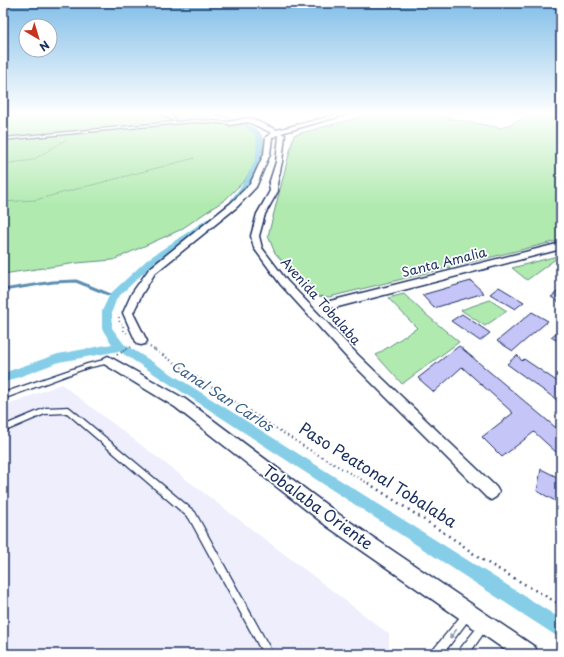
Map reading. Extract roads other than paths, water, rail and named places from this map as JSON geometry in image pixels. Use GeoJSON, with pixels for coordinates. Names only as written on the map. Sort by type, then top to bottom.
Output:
{"type":"FeatureCollection","features":[{"type":"Feature","properties":{"kind":"street"},"geometry":{"type":"LineString","coordinates":[[139,343],[134,323],[128,313],[137,293],[152,271],[234,205],[249,190],[257,179],[267,154],[268,145]]}},
{"type":"Feature","properties":{"kind":"street","name":"Avenida Tobalaba"},"geometry":{"type":"LineString","coordinates":[[282,145],[273,184],[274,191],[261,214],[256,229],[255,236],[258,248],[284,283],[354,358],[492,492]]}},
{"type":"Feature","properties":{"kind":"street","name":"Santa Amalia"},"geometry":{"type":"LineString","coordinates":[[334,304],[561,246]]}},
{"type":"Feature","properties":{"kind":"street","name":"Tobalaba Oriente"},"geometry":{"type":"LineString","coordinates":[[112,358],[180,403],[334,521],[528,654]]}},
{"type":"Feature","properties":{"kind":"lane"},"geometry":{"type":"LineString","coordinates":[[3,396],[112,358]]}},
{"type":"Feature","properties":{"kind":"lane"},"geometry":{"type":"LineString","coordinates":[[3,428],[45,411],[68,410],[192,515],[268,654]]}},
{"type":"Feature","properties":{"kind":"lane"},"geometry":{"type":"LineString","coordinates":[[437,654],[469,613]]}},
{"type":"Feature","properties":{"kind":"lane"},"geometry":{"type":"LineString","coordinates":[[463,654],[484,624]]}},
{"type":"Feature","properties":{"kind":"waterway","name":"Canal San Carlos"},"geometry":{"type":"LineString","coordinates":[[233,201],[245,187],[254,171],[258,162],[260,145]]}},
{"type":"Feature","properties":{"kind":"waterway","name":"Canal San Carlos"},"geometry":{"type":"LineString","coordinates":[[120,347],[107,329],[107,311],[113,296],[151,261],[210,221]]}},
{"type":"Feature","properties":{"kind":"waterway"},"geometry":{"type":"LineString","coordinates":[[3,290],[53,282],[76,281],[113,296]]}},
{"type":"Feature","properties":{"kind":"waterway"},"geometry":{"type":"LineString","coordinates":[[3,378],[58,358],[120,347]]}},
{"type":"Feature","properties":{"kind":"waterway","name":"Canal San Carlos"},"geometry":{"type":"LineString","coordinates":[[120,347],[561,629]]}}]}
